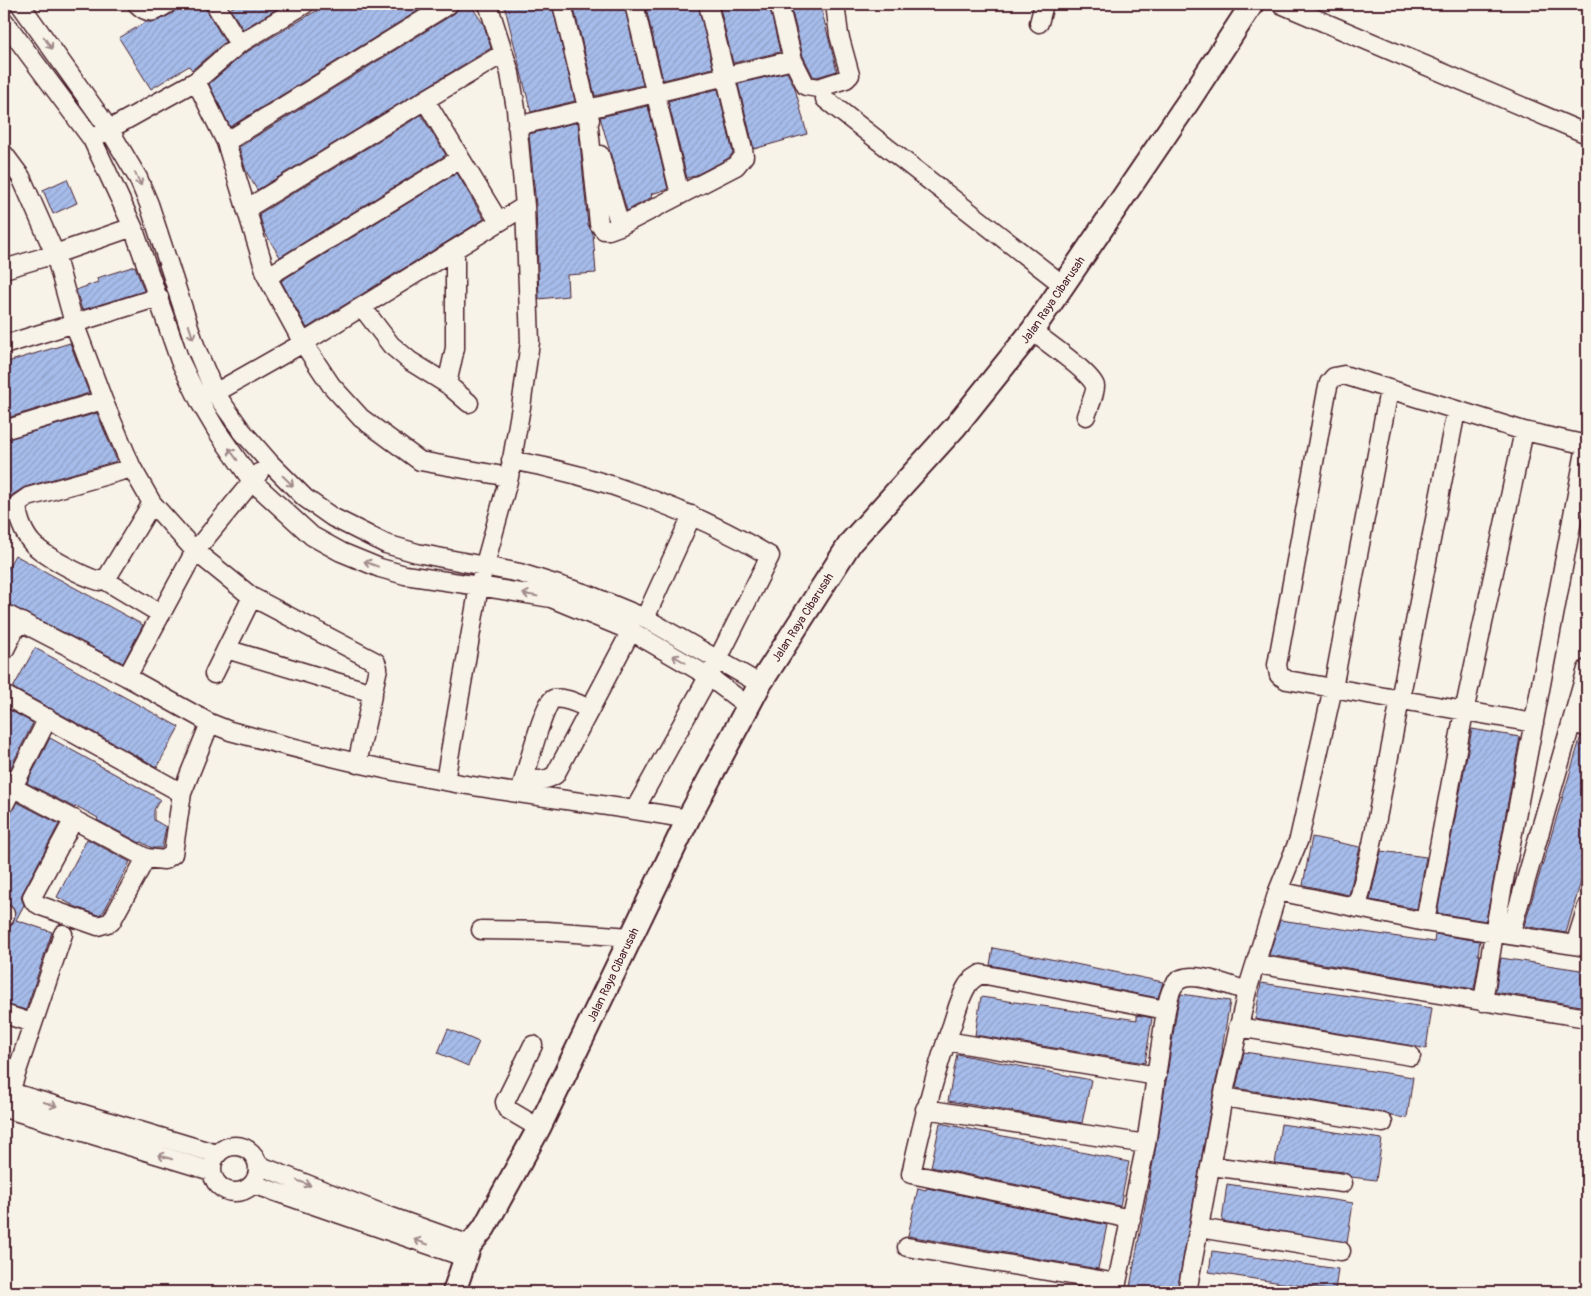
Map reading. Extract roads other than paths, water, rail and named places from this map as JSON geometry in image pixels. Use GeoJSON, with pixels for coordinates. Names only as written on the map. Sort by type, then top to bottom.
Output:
{"type":"FeatureCollection","features":[{"type":"Feature","properties":{"kind":"main road","name":"Jalan Raya Cibarusah"},"geometry":{"type":"LineString","coordinates":[[454,1292],[468,1252],[484,1228],[539,1128],[688,819],[760,684],[850,542],[954,427],[1032,331],[1188,102],[1252,4]]}},
{"type":"Feature","properties":{"kind":"street"},"geometry":{"type":"LineString","coordinates":[[20,4],[109,129],[138,178],[149,204],[196,348],[215,393],[242,431],[269,462],[305,498],[332,517],[386,544],[417,553],[520,574],[587,594],[645,618],[760,684]]}},
{"type":"Feature","properties":{"kind":"street"},"geometry":{"type":"LineString","coordinates":[[138,4],[145,11],[151,12],[157,11],[167,4]]}},
{"type":"Feature","properties":{"kind":"street"},"geometry":{"type":"LineString","coordinates":[[216,4],[239,44]]}},
{"type":"Feature","properties":{"kind":"street"},"geometry":{"type":"LineString","coordinates":[[226,142],[449,4]]}},
{"type":"Feature","properties":{"kind":"street"},"geometry":{"type":"LineString","coordinates":[[445,781],[480,586],[510,469],[530,342],[525,206],[513,88],[488,4]]}},
{"type":"Feature","properties":{"kind":"street"},"geometry":{"type":"LineString","coordinates":[[562,4],[587,109],[599,224],[604,230],[620,226],[736,166],[744,156],[708,4]]}},
{"type":"Feature","properties":{"kind":"street"},"geometry":{"type":"LineString","coordinates":[[634,4],[680,195]]}},
{"type":"Feature","properties":{"kind":"street"},"geometry":{"type":"LineString","coordinates":[[779,4],[793,60],[806,86],[818,88],[850,75],[839,35],[835,4]]}},
{"type":"Feature","properties":{"kind":"street"},"geometry":{"type":"LineString","coordinates":[[1039,24],[1044,4]]}},
{"type":"Feature","properties":{"kind":"street"},"geometry":{"type":"LineString","coordinates":[[1281,4],[1587,134]]}},
{"type":"Feature","properties":{"kind":"street"},"geometry":{"type":"LineString","coordinates":[[92,139],[196,81],[239,44],[301,5]]}},
{"type":"Feature","properties":{"kind":"street"},"geometry":{"type":"LineString","coordinates":[[4,21],[92,139],[133,227],[180,361],[216,431],[252,481],[312,536],[341,552],[380,568],[406,575],[551,598],[631,631],[708,676],[748,706]]}},
{"type":"Feature","properties":{"kind":"street"},"geometry":{"type":"LineString","coordinates":[[246,209],[504,53]]}},
{"type":"Feature","properties":{"kind":"street"},"geometry":{"type":"LineString","coordinates":[[517,126],[793,60]]}},
{"type":"Feature","properties":{"kind":"street"},"geometry":{"type":"LineString","coordinates":[[196,81],[226,142],[267,277],[303,343],[331,385],[361,418],[420,461],[510,469],[550,467],[624,490],[692,515],[736,536],[770,556],[718,661],[635,809]]}},
{"type":"Feature","properties":{"kind":"street"},"geometry":{"type":"LineString","coordinates":[[825,99],[1064,285]]}},
{"type":"Feature","properties":{"kind":"street"},"geometry":{"type":"LineString","coordinates":[[425,100],[499,222]]}},
{"type":"Feature","properties":{"kind":"street"},"geometry":{"type":"LineString","coordinates":[[4,154],[21,177],[55,254],[74,323],[103,400],[132,468],[152,502],[195,551],[252,597],[376,662],[378,668],[357,764]]}},
{"type":"Feature","properties":{"kind":"street"},"geometry":{"type":"LineString","coordinates":[[267,277],[460,159]]}},
{"type":"Feature","properties":{"kind":"street"},"geometry":{"type":"LineString","coordinates":[[215,393],[303,343],[525,206]]}},
{"type":"Feature","properties":{"kind":"street"},"geometry":{"type":"LineString","coordinates":[[4,269],[55,254],[133,227]]}},
{"type":"Feature","properties":{"kind":"street"},"geometry":{"type":"LineString","coordinates":[[447,384],[455,348],[455,250]]}},
{"type":"Feature","properties":{"kind":"street"},"geometry":{"type":"LineString","coordinates":[[4,345],[158,297]]}},
{"type":"Feature","properties":{"kind":"street"},"geometry":{"type":"LineString","coordinates":[[362,307],[391,345],[410,361],[447,384],[469,403]]}},
{"type":"Feature","properties":{"kind":"street"},"geometry":{"type":"LineString","coordinates":[[1032,331],[1075,364],[1092,381],[1095,391],[1086,416]]}},
{"type":"Feature","properties":{"kind":"street"},"geometry":{"type":"LineString","coordinates":[[1502,934],[1534,723],[1587,443],[1524,431],[1344,375],[1334,377],[1329,383],[1325,400],[1277,665],[1279,675],[1287,680],[1534,723]]}},
{"type":"Feature","properties":{"kind":"street"},"geometry":{"type":"LineString","coordinates":[[1187,1292],[1223,1097],[1238,1027],[1247,991],[1278,891],[1300,839],[1333,688],[1389,390]]}},
{"type":"Feature","properties":{"kind":"street"},"geometry":{"type":"LineString","coordinates":[[4,430],[103,400]]}},
{"type":"Feature","properties":{"kind":"street"},"geometry":{"type":"LineString","coordinates":[[1357,908],[1372,844],[1456,410]]}},
{"type":"Feature","properties":{"kind":"street"},"geometry":{"type":"LineString","coordinates":[[1425,922],[1464,712],[1524,431]]}},
{"type":"Feature","properties":{"kind":"street"},"geometry":{"type":"LineString","coordinates":[[127,677],[195,551],[269,462]]}},
{"type":"Feature","properties":{"kind":"street"},"geometry":{"type":"LineString","coordinates":[[132,468],[28,497],[18,504],[17,511],[20,520],[31,542],[40,550],[88,578],[99,581],[108,576],[152,502]]}},
{"type":"Feature","properties":{"kind":"street"},"geometry":{"type":"LineString","coordinates":[[645,618],[692,515]]}},
{"type":"Feature","properties":{"kind":"street"},"geometry":{"type":"LineString","coordinates":[[104,579],[161,614]]}},
{"type":"Feature","properties":{"kind":"street"},"geometry":{"type":"LineString","coordinates":[[214,674],[252,597]]}},
{"type":"Feature","properties":{"kind":"street"},"geometry":{"type":"LineString","coordinates":[[4,650],[12,617],[210,723],[230,731],[357,764],[445,781],[522,786],[688,819]]}},
{"type":"Feature","properties":{"kind":"street"},"geometry":{"type":"LineString","coordinates":[[522,786],[549,779],[555,775],[631,631]]}},
{"type":"Feature","properties":{"kind":"street"},"geometry":{"type":"LineString","coordinates":[[226,649],[373,693]]}},
{"type":"Feature","properties":{"kind":"street"},"geometry":{"type":"LineString","coordinates":[[1483,1002],[1502,934],[1580,725],[1587,669]]}},
{"type":"Feature","properties":{"kind":"street"},"geometry":{"type":"LineString","coordinates":[[4,695],[182,793]]}},
{"type":"Feature","properties":{"kind":"street"},"geometry":{"type":"LineString","coordinates":[[522,786],[543,716],[550,701],[554,699],[564,700],[590,709]]}},
{"type":"Feature","properties":{"kind":"street"},"geometry":{"type":"LineString","coordinates":[[4,805],[48,718]]}},
{"type":"Feature","properties":{"kind":"street"},"geometry":{"type":"LineString","coordinates":[[12,787],[146,858],[164,860],[172,854],[182,793],[210,723]]}},
{"type":"Feature","properties":{"kind":"street"},"geometry":{"type":"LineString","coordinates":[[74,819],[32,897],[34,902],[41,906],[98,926],[105,925],[111,922],[146,858]]}},
{"type":"Feature","properties":{"kind":"street"},"geometry":{"type":"LineString","coordinates":[[1278,891],[1425,922],[1581,946],[1587,907]]}},
{"type":"Feature","properties":{"kind":"street"},"geometry":{"type":"LineString","coordinates":[[481,930],[632,936]]}},
{"type":"Feature","properties":{"kind":"street"},"geometry":{"type":"LineString","coordinates":[[6,1097],[63,934]]}},
{"type":"Feature","properties":{"kind":"street"},"geometry":{"type":"LineString","coordinates":[[1256,964],[1587,1018]]}},
{"type":"Feature","properties":{"kind":"street"},"geometry":{"type":"LineString","coordinates":[[1131,1219],[911,1174],[925,1109],[946,1042],[967,985],[973,978],[982,974],[1166,1010]]}},
{"type":"Feature","properties":{"kind":"street"},"geometry":{"type":"LineString","coordinates":[[907,1247],[1116,1288],[1146,1144],[1170,992],[1174,984],[1181,978],[1194,976],[1247,991]]}},
{"type":"Feature","properties":{"kind":"street"},"geometry":{"type":"LineString","coordinates":[[4,1014],[32,1023]]}},
{"type":"Feature","properties":{"kind":"street"},"geometry":{"type":"LineString","coordinates":[[1238,1027],[1411,1056]]}},
{"type":"Feature","properties":{"kind":"street"},"geometry":{"type":"LineString","coordinates":[[946,1042],[1157,1076]]}},
{"type":"Feature","properties":{"kind":"street"},"geometry":{"type":"LineString","coordinates":[[533,1045],[505,1102],[505,1106],[539,1128]]}},
{"type":"Feature","properties":{"kind":"street"},"geometry":{"type":"LineString","coordinates":[[6,1097],[217,1154]]}},
{"type":"Feature","properties":{"kind":"street"},"geometry":{"type":"LineString","coordinates":[[6,1097],[211,1171]]}},
{"type":"Feature","properties":{"kind":"street"},"geometry":{"type":"LineString","coordinates":[[1223,1097],[1383,1123]]}},
{"type":"Feature","properties":{"kind":"street"},"geometry":{"type":"LineString","coordinates":[[925,1109],[1146,1144]]}},
{"type":"Feature","properties":{"kind":"street"},"geometry":{"type":"LineString","coordinates":[[228,1147],[242,1147],[253,1154],[258,1165],[257,1176],[252,1184],[244,1190],[233,1192],[223,1188],[215,1181],[211,1171],[212,1162],[217,1154],[228,1147]]}},
{"type":"Feature","properties":{"kind":"street"},"geometry":{"type":"LineString","coordinates":[[258,1165],[383,1214],[468,1252]]}},
{"type":"Feature","properties":{"kind":"street"},"geometry":{"type":"LineString","coordinates":[[1211,1166],[1343,1183]]}},
{"type":"Feature","properties":{"kind":"street"},"geometry":{"type":"LineString","coordinates":[[252,1184],[468,1252]]}},
{"type":"Feature","properties":{"kind":"street"},"geometry":{"type":"LineString","coordinates":[[1199,1228],[1341,1250]]}}]}
